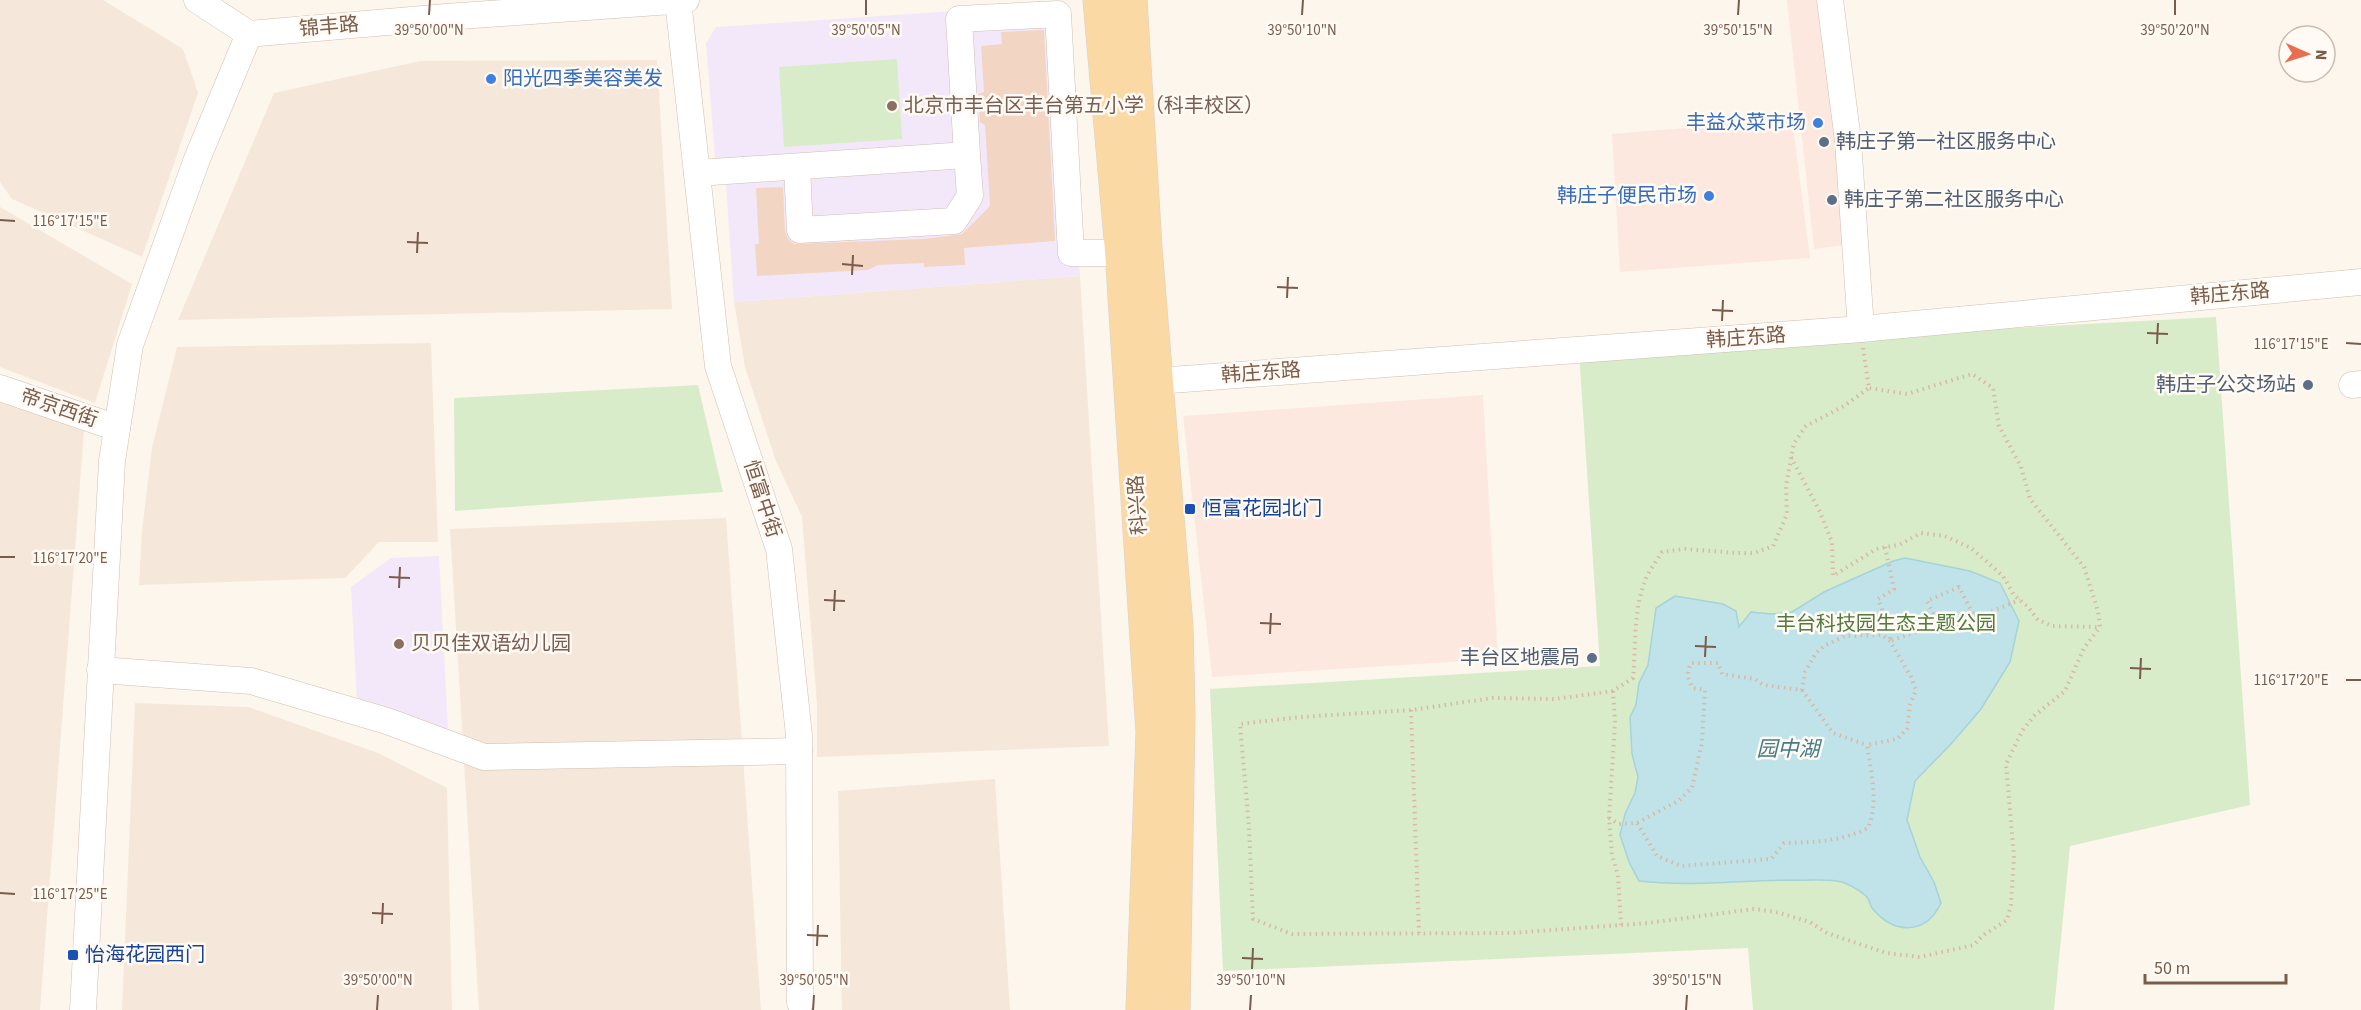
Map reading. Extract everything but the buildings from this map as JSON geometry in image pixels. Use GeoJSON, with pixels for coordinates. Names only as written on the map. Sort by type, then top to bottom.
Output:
{"type":"FeatureCollection","features":[{"type":"Feature","properties":{"kind":"main road","name":"科兴路"},"geometry":{"type":"LineString","coordinates":[[1099,0],[1121,253],[1144,383],[1177,627],[1179,715],[1174,1010]]}},
{"type":"Feature","properties":{"kind":"main road","name":"科兴路"},"geometry":{"type":"LineString","coordinates":[[1131,0],[1146,248],[1144,383],[1152,732],[1142,1010]]}},
{"type":"Feature","properties":{"kind":"street"},"geometry":{"type":"LineString","coordinates":[[83,1010],[112,461],[129,345],[197,159],[249,34],[197,0]]}},
{"type":"Feature","properties":{"kind":"street","name":"锦丰路"},"geometry":{"type":"LineString","coordinates":[[249,34],[446,16],[681,0]]}},
{"type":"Feature","properties":{"kind":"street","name":"恒富中街"},"geometry":{"type":"LineString","coordinates":[[681,0],[718,366],[779,549],[799,751],[800,1003]]}},
{"type":"Feature","properties":{"kind":"street"},"geometry":{"type":"LineString","coordinates":[[1830,0],[1848,141],[1861,330]]}},
{"type":"Feature","properties":{"kind":"street"},"geometry":{"type":"LineString","coordinates":[[797,167],[800,230],[954,221],[970,196],[959,20],[1058,14],[1071,253],[1121,253]]}},
{"type":"Feature","properties":{"kind":"street"},"geometry":{"type":"LineString","coordinates":[[697,173],[967,155]]}},
{"type":"Feature","properties":{"kind":"street","name":"韩庄东路"},"geometry":{"type":"LineString","coordinates":[[1144,383],[1861,330],[2361,282]]}},
{"type":"Feature","properties":{"kind":"street","name":"帝京西街"},"geometry":{"type":"LineString","coordinates":[[0,388],[117,428]]}},
{"type":"Feature","properties":{"kind":"street"},"geometry":{"type":"LineString","coordinates":[[100,670],[251,681],[387,721],[484,757],[799,751]]}},
{"type":"Feature","properties":{"kind":"path"},"geometry":{"type":"LineString","coordinates":[[1861,330],[1869,388]]}},
{"type":"Feature","properties":{"kind":"path"},"geometry":{"type":"LineString","coordinates":[[1972,374],[1993,388],[1999,426],[2022,467],[2030,499],[2084,567],[2098,611],[2100,627],[2084,648],[2065,691],[2035,715],[2022,731],[2006,764],[2014,856],[2011,905],[2007,920],[1982,936],[1974,945],[1920,957],[1886,953],[1827,933],[1810,922],[1776,912],[1754,909],[1621,925],[1512,933],[1292,934],[1253,919],[1249,827],[1240,724],[1301,717],[1411,710],[1493,698],[1555,699],[1613,691],[1633,678],[1637,642],[1636,620],[1644,584],[1662,552],[1685,549],[1755,553],[1773,546],[1787,514],[1786,486],[1794,443],[1806,426],[1844,406],[1869,388],[1907,394],[1972,374]]}},
{"type":"Feature","properties":{"kind":"path"},"geometry":{"type":"LineString","coordinates":[[1791,457],[1820,512],[1832,542],[1833,576],[1876,549],[1899,545],[1921,533],[1945,536],[1971,548],[2002,576],[2014,595],[2038,620],[2052,626],[2100,627]]}},
{"type":"Feature","properties":{"kind":"path"},"geometry":{"type":"LineString","coordinates":[[1885,547],[1894,589],[1878,599],[1890,630],[1890,641]]}},
{"type":"Feature","properties":{"kind":"path"},"geometry":{"type":"LineString","coordinates":[[1890,641],[1938,624],[1927,601],[1959,587],[1975,618],[2020,600]]}},
{"type":"Feature","properties":{"kind":"path"},"geometry":{"type":"LineString","coordinates":[[1882,635],[1890,641],[1916,690],[1910,705],[1907,729],[1897,739],[1868,745],[1833,733],[1802,690],[1805,672],[1816,653],[1824,646],[1845,636],[1882,635]]}},
{"type":"Feature","properties":{"kind":"path"},"geometry":{"type":"LineString","coordinates":[[1610,818],[1618,824],[1637,823],[1678,801],[1692,788],[1702,742],[1705,690],[1693,688],[1689,683],[1688,670],[1691,663],[1718,663],[1722,674],[1755,680],[1763,685],[1802,690]]}},
{"type":"Feature","properties":{"kind":"path"},"geometry":{"type":"LineString","coordinates":[[1613,691],[1615,722],[1610,818],[1612,855],[1618,875],[1621,925]]}},
{"type":"Feature","properties":{"kind":"path"},"geometry":{"type":"LineString","coordinates":[[1411,710],[1419,933]]}},
{"type":"Feature","properties":{"kind":"path"},"geometry":{"type":"LineString","coordinates":[[1637,823],[1658,856],[1681,866],[1771,859],[1784,843],[1824,842],[1855,834],[1868,828],[1874,813],[1874,789],[1868,745]]}},
{"type":"Feature","properties":{"kind":"shaded area"},"geometry":{"type":"Polygon","coordinates":[[[0,0],[103,0],[183,49],[198,93],[142,257],[12,199],[0,182],[0,0]]]}},
{"type":"Feature","properties":{"kind":"shaded area","name":"丰益众菜市场"},"geometry":{"type":"Polygon","coordinates":[[[1787,0],[1826,0],[1844,245],[1814,249],[1787,0]]]}},
{"type":"Feature","properties":{"kind":"shaded area","name":"北京市丰台区丰台第五小学（科丰校区）"},"geometry":{"type":"Polygon","coordinates":[[[1059,4],[1080,276],[734,302],[725,170],[716,170],[706,43],[716,27],[1059,4]]]}},
{"type":"Feature","properties":{"kind":"shaded area"},"geometry":{"type":"Polygon","coordinates":[[[657,60],[672,309],[178,320],[274,93],[420,61],[657,60]]]}},
{"type":"Feature","properties":{"kind":"shaded area","name":"韩庄子便民市场"},"geometry":{"type":"Polygon","coordinates":[[[1792,119],[1810,258],[1620,272],[1612,134],[1792,119]]]}},
{"type":"Feature","properties":{"kind":"shaded area"},"geometry":{"type":"Polygon","coordinates":[[[0,207],[132,284],[95,403],[0,367],[0,207]]]}},
{"type":"Feature","properties":{"kind":"shaded area"},"geometry":{"type":"Polygon","coordinates":[[[1080,276],[1109,746],[817,757],[817,704],[802,517],[776,461],[745,367],[734,302],[1080,276]]]}},
{"type":"Feature","properties":{"kind":"shaded area"},"geometry":{"type":"Polygon","coordinates":[[[431,343],[438,542],[379,542],[345,578],[139,585],[142,531],[152,448],[177,347],[431,343]]]}},
{"type":"Feature","properties":{"kind":"shaded area"},"geometry":{"type":"Polygon","coordinates":[[[1483,395],[1498,659],[1212,677],[1183,416],[1483,395]]]}},
{"type":"Feature","properties":{"kind":"shaded area"},"geometry":{"type":"Polygon","coordinates":[[[0,401],[84,431],[40,1010],[0,1010],[0,401]]]}},
{"type":"Feature","properties":{"kind":"shaded area"},"geometry":{"type":"Polygon","coordinates":[[[726,518],[761,1010],[479,1010],[450,529],[726,518]]]}},
{"type":"Feature","properties":{"kind":"shaded area","name":"贝贝佳双语幼儿园"},"geometry":{"type":"Polygon","coordinates":[[[439,556],[448,730],[357,701],[351,587],[391,558],[439,556]]]}},
{"type":"Feature","properties":{"kind":"shaded area"},"geometry":{"type":"Polygon","coordinates":[[[135,703],[248,707],[378,753],[447,788],[452,1010],[122,1010],[135,703]]]}},
{"type":"Feature","properties":{"kind":"shaded area"},"geometry":{"type":"Polygon","coordinates":[[[995,779],[1010,1010],[842,1010],[838,791],[995,779]]]}},
{"type":"Feature","properties":{"kind":"green space"},"geometry":{"type":"Polygon","coordinates":[[[897,59],[902,139],[784,147],[779,67],[897,59]]]}},
{"type":"Feature","properties":{"kind":"green space","name":"丰台科技园生态主题公园"},"geometry":{"type":"Polygon","coordinates":[[[2216,317],[2250,805],[2070,846],[2054,1010],[1753,1010],[1748,948],[1223,971],[1210,689],[1600,666],[1579,352],[2216,317]]]}},
{"type":"Feature","properties":{"kind":"green space"},"geometry":{"type":"Polygon","coordinates":[[[698,385],[723,492],[455,511],[454,398],[698,385]]]}},
{"type":"Feature","properties":{"kind":"water","name":"园中湖"},"geometry":{"type":"Polygon","coordinates":[[[1905,558],[1970,571],[2000,583],[2019,621],[2010,662],[1981,709],[1915,781],[1907,820],[1920,857],[1934,882],[1941,903],[1935,914],[1918,926],[1900,927],[1881,917],[1861,892],[1845,883],[1831,880],[1698,883],[1639,881],[1629,862],[1620,835],[1625,814],[1635,793],[1638,777],[1632,754],[1630,717],[1636,705],[1639,683],[1648,665],[1656,608],[1675,596],[1723,604],[1736,611],[1739,627],[1751,612],[1771,614],[1792,612],[1824,592],[1893,561],[1905,558]]]}},
{"type":"Feature","properties":{"kind":"place","name":"阳光四季美容美发"},"geometry":{"type":"Point","coordinates":[491,79]}},
{"type":"Feature","properties":{"kind":"place","name":"北京市丰台区丰台第五小学（科丰校区）"},"geometry":{"type":"Point","coordinates":[892,106]}},
{"type":"Feature","properties":{"kind":"place","name":"丰益众菜市场"},"geometry":{"type":"Point","coordinates":[1818,123]}},
{"type":"Feature","properties":{"kind":"place","name":"韩庄子第一社区服务中心"},"geometry":{"type":"Point","coordinates":[1824,142]}},
{"type":"Feature","properties":{"kind":"place","name":"韩庄子便民市场"},"geometry":{"type":"Point","coordinates":[1709,196]}},
{"type":"Feature","properties":{"kind":"place","name":"韩庄子第二社区服务中心"},"geometry":{"type":"Point","coordinates":[1832,200]}},
{"type":"Feature","properties":{"kind":"place","name":"韩庄子公交场站"},"geometry":{"type":"Point","coordinates":[2308,385]}},
{"type":"Feature","properties":{"kind":"place","name":"恒富花园北门"},"geometry":{"type":"Point","coordinates":[1190,509]}},
{"type":"Feature","properties":{"kind":"place","name":"贝贝佳双语幼儿园"},"geometry":{"type":"Point","coordinates":[399,644]}},
{"type":"Feature","properties":{"kind":"place","name":"丰台区地震局"},"geometry":{"type":"Point","coordinates":[1592,658]}},
{"type":"Feature","properties":{"kind":"place","name":"怡海花园西门"},"geometry":{"type":"Point","coordinates":[73,955]}}]}
